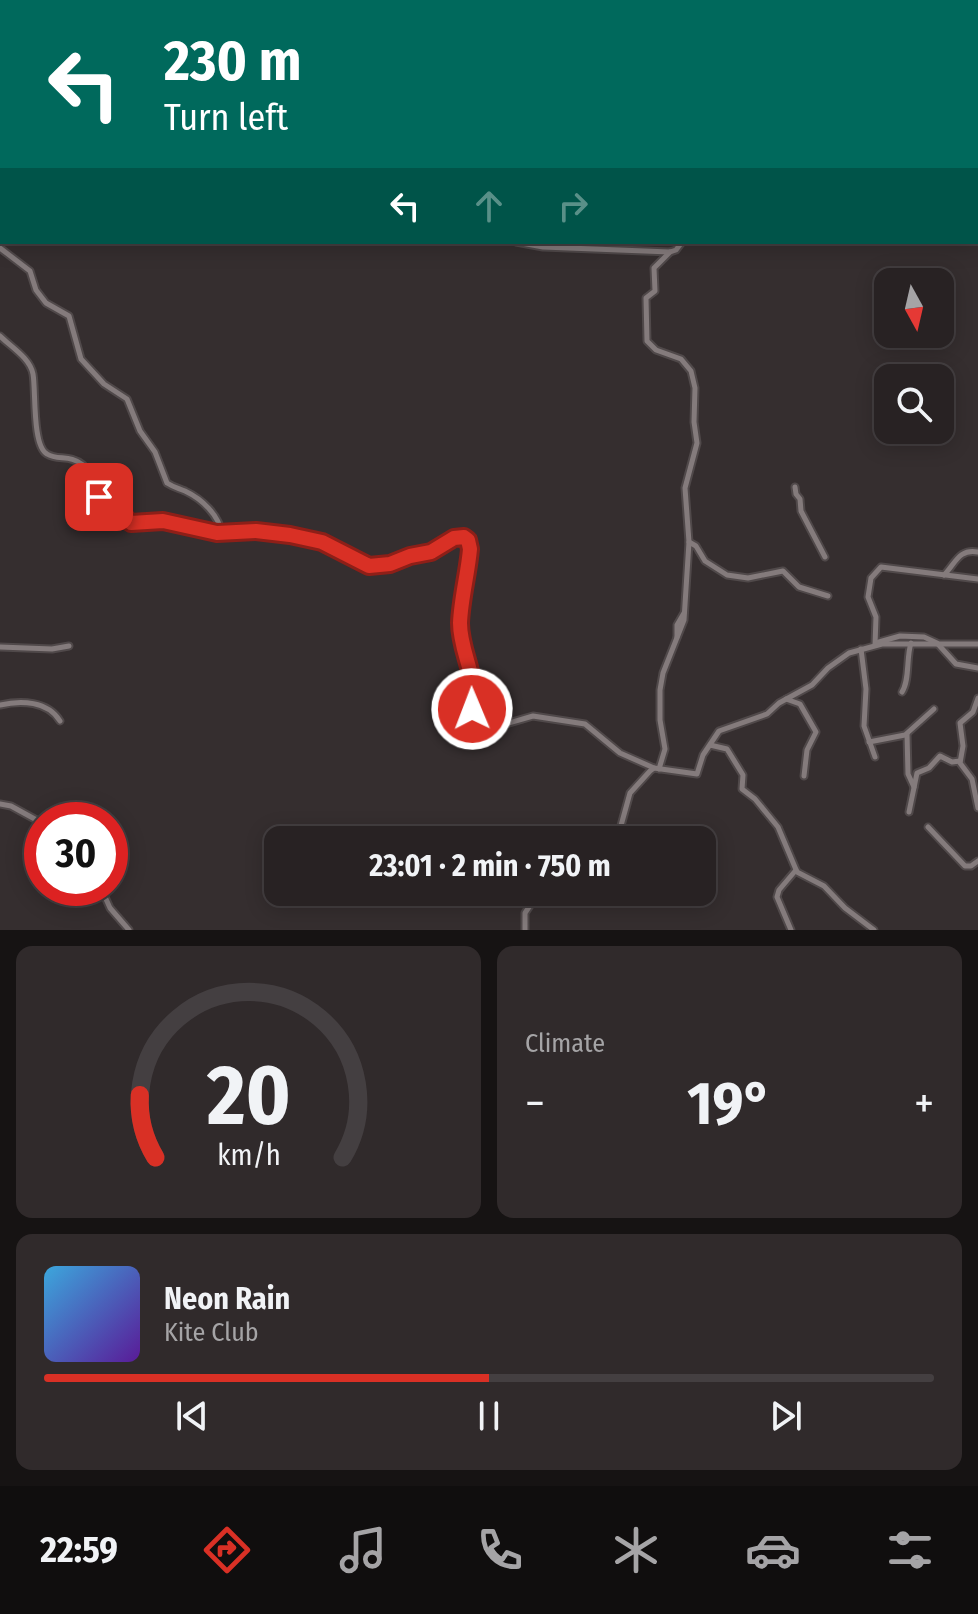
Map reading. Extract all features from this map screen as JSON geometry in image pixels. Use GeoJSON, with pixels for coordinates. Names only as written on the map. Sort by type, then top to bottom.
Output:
{"type":"FeatureCollection","features":[{"type":"Feature","properties":{"kind":"street"},"geometry":{"type":"LineString","coordinates":[[527,244],[670,252],[680,244]]}},
{"type":"Feature","properties":{"kind":"street"},"geometry":{"type":"LineString","coordinates":[[0,248],[30,271],[36,290],[46,303],[69,316],[81,359],[104,384],[127,399],[140,431],[155,452],[167,483],[189,494],[214,513],[222,534]]}},
{"type":"Feature","properties":{"kind":"street"},"geometry":{"type":"LineString","coordinates":[[621,826],[630,793],[657,768],[665,749],[659,704],[661,680],[683,626],[686,608],[689,542],[685,496],[697,452],[694,377],[688,364],[681,359],[652,347],[646,334],[646,298],[655,288],[652,273],[670,252]]}},
{"type":"Feature","properties":{"kind":"street"},"geometry":{"type":"LineString","coordinates":[[0,336],[32,370],[39,438],[45,453],[71,458],[83,465],[89,491],[118,503],[128,522],[173,522],[222,534],[256,531],[303,537],[328,544],[359,563],[376,567],[431,552],[454,538],[464,537],[468,540],[470,549],[460,624],[473,678],[472,712],[493,724],[502,725],[533,716],[585,724],[620,753],[657,768],[697,774],[709,745],[722,729],[764,715],[805,689],[845,655],[900,636],[924,637],[939,644],[957,665],[978,668]]}},
{"type":"Feature","properties":{"kind":"street"},"geometry":{"type":"LineString","coordinates":[[795,487],[801,511],[825,557]]}},
{"type":"Feature","properties":{"kind":"street"},"geometry":{"type":"LineString","coordinates":[[689,542],[696,546],[707,563],[727,575],[748,578],[783,571],[803,589],[828,596]]}},
{"type":"Feature","properties":{"kind":"street"},"geometry":{"type":"LineString","coordinates":[[944,575],[962,553],[978,552]]}},
{"type":"Feature","properties":{"kind":"street"},"geometry":{"type":"LineString","coordinates":[[875,645],[876,617],[868,597],[871,578],[881,567],[978,579]]}},
{"type":"Feature","properties":{"kind":"street"},"geometry":{"type":"LineString","coordinates":[[902,692],[906,686],[911,643]]}},
{"type":"Feature","properties":{"kind":"street"},"geometry":{"type":"LineString","coordinates":[[875,645],[978,644]]}},
{"type":"Feature","properties":{"kind":"street"},"geometry":{"type":"LineString","coordinates":[[0,647],[52,649],[69,646]]}},
{"type":"Feature","properties":{"kind":"street"},"geometry":{"type":"LineString","coordinates":[[861,649],[866,689],[864,722],[875,757]]}},
{"type":"Feature","properties":{"kind":"street"},"geometry":{"type":"LineString","coordinates":[[798,702],[805,689]]}},
{"type":"Feature","properties":{"kind":"street"},"geometry":{"type":"LineString","coordinates":[[978,698],[976,710],[960,723],[963,746],[960,761],[972,779],[978,808]]}},
{"type":"Feature","properties":{"kind":"street"},"geometry":{"type":"LineString","coordinates":[[786,699],[798,702],[816,732],[807,750],[804,776]]}},
{"type":"Feature","properties":{"kind":"street"},"geometry":{"type":"LineString","coordinates":[[0,705],[45,706],[52,709],[60,721]]}},
{"type":"Feature","properties":{"kind":"street"},"geometry":{"type":"LineString","coordinates":[[869,742],[907,734],[934,709]]}},
{"type":"Feature","properties":{"kind":"street"},"geometry":{"type":"LineString","coordinates":[[907,734],[908,774],[914,788]]}},
{"type":"Feature","properties":{"kind":"street"},"geometry":{"type":"LineString","coordinates":[[709,745],[727,749],[743,775],[742,789],[755,799],[778,827],[801,876],[824,886],[845,908],[874,930]]}},
{"type":"Feature","properties":{"kind":"street"},"geometry":{"type":"LineString","coordinates":[[909,812],[917,773],[929,768],[939,757],[944,756],[952,762],[960,761]]}},
{"type":"Feature","properties":{"kind":"street"},"geometry":{"type":"LineString","coordinates":[[0,804],[24,813]]}},
{"type":"Feature","properties":{"kind":"street"},"geometry":{"type":"LineString","coordinates":[[928,827],[965,866],[978,861]]}},
{"type":"Feature","properties":{"kind":"street"},"geometry":{"type":"LineString","coordinates":[[791,930],[777,897],[796,870]]}},
{"type":"Feature","properties":{"kind":"street"},"geometry":{"type":"LineString","coordinates":[[109,906],[129,930]]}},
{"type":"Feature","properties":{"kind":"street"},"geometry":{"type":"LineString","coordinates":[[525,930],[525,913],[530,906]]}},
{"type":"Feature","properties":{"kind":"route"},"geometry":{"type":"LineString","coordinates":[[99,497],[118,503],[131,523],[163,521],[217,533],[256,531],[290,535],[322,542],[359,563],[376,567],[431,552],[454,538],[464,537],[470,549],[460,624],[473,678],[472,709]]}}]}
